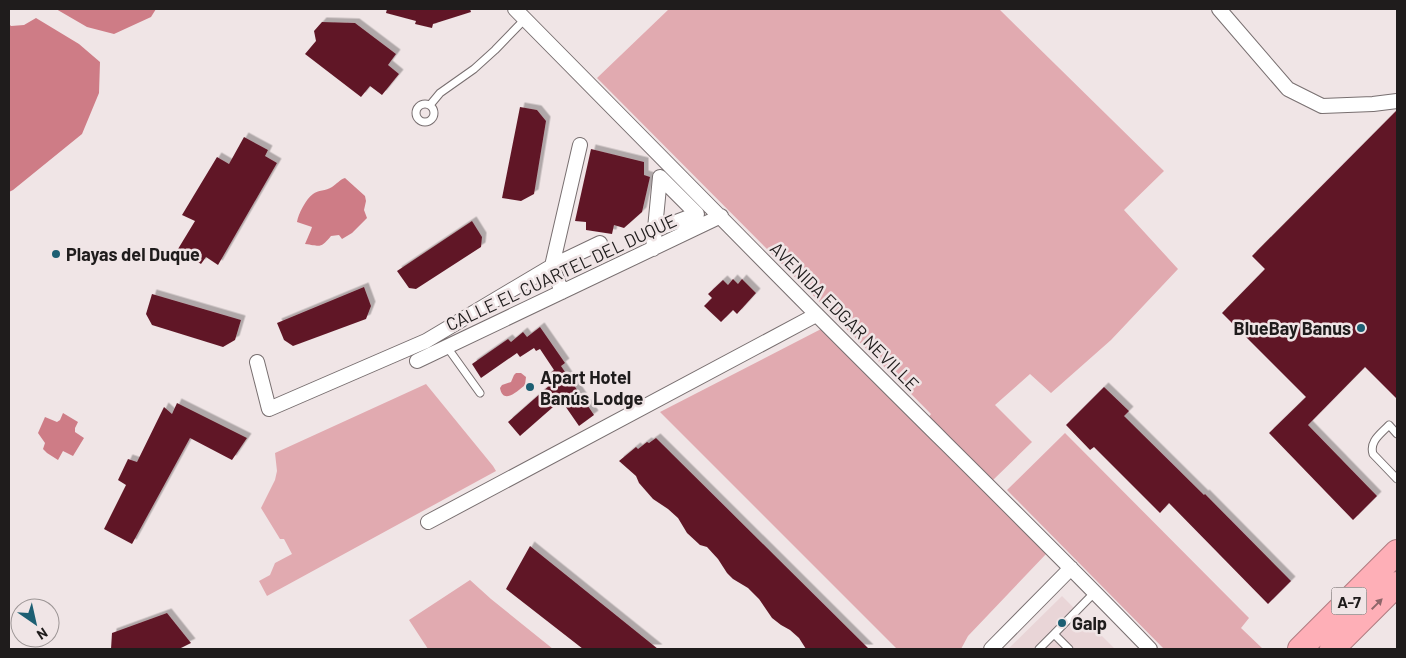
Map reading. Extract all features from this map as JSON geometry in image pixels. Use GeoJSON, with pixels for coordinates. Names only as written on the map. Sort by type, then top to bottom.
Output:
{"type":"FeatureCollection","features":[{"type":"Feature","properties":{"kind":"highway","name":"A-7"},"geometry":{"type":"LineString","coordinates":[[1300,649],[1397,552]]}},
{"type":"Feature","properties":{"kind":"highway"},"geometry":{"type":"LineString","coordinates":[[1288,649],[1328,612],[1370,579]]}},
{"type":"Feature","properties":{"kind":"highway","name":"A-7"},"geometry":{"type":"LineString","coordinates":[[1332,649],[1397,584]]}},
{"type":"Feature","properties":{"kind":"street","name":"AVENIDA EDGAR NEVILLE"},"geometry":{"type":"LineString","coordinates":[[515,9],[721,216],[816,315],[1150,649]]}},
{"type":"Feature","properties":{"kind":"street"},"geometry":{"type":"LineString","coordinates":[[1219,9],[1288,89],[1322,106],[1373,104],[1397,100]]}},
{"type":"Feature","properties":{"kind":"street"},"geometry":{"type":"LineString","coordinates":[[562,292],[552,266],[580,146]]}},
{"type":"Feature","properties":{"kind":"street","name":"CALLE EL CUARTEL DEL DUQUE"},"geometry":{"type":"LineString","coordinates":[[416,361],[721,216]]}},
{"type":"Feature","properties":{"kind":"street"},"geometry":{"type":"LineString","coordinates":[[653,249],[655,230]]}},
{"type":"Feature","properties":{"kind":"street"},"geometry":{"type":"LineString","coordinates":[[257,362],[269,409],[426,342],[552,266],[600,243]]}},
{"type":"Feature","properties":{"kind":"street"},"geometry":{"type":"LineString","coordinates":[[428,522],[816,315]]}},
{"type":"Feature","properties":{"kind":"street"},"geometry":{"type":"LineString","coordinates":[[991,649],[1071,568]]}},
{"type":"Feature","properties":{"kind":"lane"},"geometry":{"type":"LineString","coordinates":[[430,105],[440,93],[488,56],[525,19]]}},
{"type":"Feature","properties":{"kind":"lane"},"geometry":{"type":"LineString","coordinates":[[447,346],[480,393]]}},
{"type":"Feature","properties":{"kind":"lane"},"geometry":{"type":"LineString","coordinates":[[1397,434],[1389,425],[1374,441],[1371,449],[1372,454],[1397,479]]}},
{"type":"Feature","properties":{"kind":"lane"},"geometry":{"type":"LineString","coordinates":[[1039,649],[1095,592]]}},
{"type":"Feature","properties":{"kind":"lane"},"geometry":{"type":"LineString","coordinates":[[1054,634],[1069,649]]}},
{"type":"Feature","properties":{"kind":"shaded area"},"geometry":{"type":"Polygon","coordinates":[[[56,9],[156,9],[151,17],[114,34],[87,27],[56,9]]]}},
{"type":"Feature","properties":{"kind":"shaded area"},"geometry":{"type":"Polygon","coordinates":[[[669,9],[999,9],[1164,171],[1124,210],[1178,269],[1111,340],[1051,393],[1030,374],[995,405],[1032,442],[992,481],[929,417],[931,414],[597,78],[669,9]]]}},
{"type":"Feature","properties":{"kind":"shaded area"},"geometry":{"type":"Polygon","coordinates":[[[36,18],[79,44],[100,62],[99,93],[82,134],[9,192],[9,24],[11,26],[24,25],[36,18]]]}},
{"type":"Feature","properties":{"kind":"shaded area"},"geometry":{"type":"Polygon","coordinates":[[[345,178],[365,196],[364,210],[367,218],[352,233],[342,239],[339,235],[331,236],[320,246],[305,244],[312,227],[297,222],[305,203],[310,196],[334,186],[345,178]]]}},
{"type":"Feature","properties":{"kind":"shaded area"},"geometry":{"type":"Polygon","coordinates":[[[825,327],[1047,553],[968,636],[961,649],[897,649],[660,412],[825,327]]]}},
{"type":"Feature","properties":{"kind":"shaded area"},"geometry":{"type":"Polygon","coordinates":[[[516,373],[521,373],[526,377],[525,385],[511,395],[504,396],[500,388],[502,385],[511,382],[516,373]]]}},
{"type":"Feature","properties":{"kind":"shaded area"},"geometry":{"type":"Polygon","coordinates":[[[426,384],[496,471],[267,596],[259,581],[270,575],[275,563],[292,554],[284,539],[280,539],[261,508],[275,480],[277,471],[275,453],[426,384]]]}},
{"type":"Feature","properties":{"kind":"shaded area"},"geometry":{"type":"Polygon","coordinates":[[[63,413],[78,422],[75,432],[84,438],[73,456],[63,451],[58,460],[43,449],[45,443],[38,433],[45,417],[57,422],[63,413]]]}},
{"type":"Feature","properties":{"kind":"shaded area"},"geometry":{"type":"Polygon","coordinates":[[[1065,433],[1249,618],[1241,628],[1263,649],[1164,649],[1007,490],[1065,433]]]}},
{"type":"Feature","properties":{"kind":"shaded area"},"geometry":{"type":"Polygon","coordinates":[[[470,580],[553,649],[428,649],[409,620],[470,580]]]}},
{"type":"Feature","properties":{"kind":"shaded area","name":"Galp"},"geometry":{"type":"Polygon","coordinates":[[[1062,596],[1115,649],[1008,649],[1062,596]]]}},
{"type":"Feature","properties":{"kind":"building"},"geometry":{"type":"Polygon","coordinates":[[[387,9],[470,9],[471,12],[433,24],[432,28],[415,24],[416,21],[386,13],[387,9]]]}},
{"type":"Feature","properties":{"kind":"building"},"geometry":{"type":"Polygon","coordinates":[[[322,22],[355,23],[396,54],[388,65],[399,74],[382,95],[370,86],[361,97],[305,54],[316,41],[314,31],[322,22]]]}},
{"type":"Feature","properties":{"kind":"building"},"geometry":{"type":"Polygon","coordinates":[[[520,107],[537,110],[546,121],[534,194],[521,201],[502,198],[520,107]]]}},
{"type":"Feature","properties":{"kind":"building","name":"BlueBay Banus"},"geometry":{"type":"Polygon","coordinates":[[[1397,110],[1397,399],[1365,367],[1308,425],[1377,496],[1353,520],[1269,433],[1306,397],[1222,313],[1265,269],[1252,256],[1397,110]]]}},
{"type":"Feature","properties":{"kind":"building"},"geometry":{"type":"Polygon","coordinates":[[[244,137],[268,150],[265,156],[277,163],[218,265],[206,257],[201,264],[178,249],[195,221],[182,215],[217,157],[229,164],[244,137]]]}},
{"type":"Feature","properties":{"kind":"building"},"geometry":{"type":"Polygon","coordinates":[[[591,149],[644,162],[644,175],[650,177],[642,212],[624,228],[614,225],[612,234],[586,230],[586,222],[575,221],[591,149]]]}},
{"type":"Feature","properties":{"kind":"building"},"geometry":{"type":"Polygon","coordinates":[[[472,221],[482,237],[481,247],[416,289],[409,288],[397,271],[472,221]]]}},
{"type":"Feature","properties":{"kind":"building"},"geometry":{"type":"Polygon","coordinates":[[[733,279],[738,284],[742,279],[756,293],[737,314],[733,310],[721,322],[704,306],[712,298],[708,294],[723,280],[728,285],[733,279]]]}},
{"type":"Feature","properties":{"kind":"building"},"geometry":{"type":"Polygon","coordinates":[[[364,287],[371,306],[366,319],[293,346],[284,340],[277,323],[364,287]]]}},
{"type":"Feature","properties":{"kind":"building"},"geometry":{"type":"Polygon","coordinates":[[[152,294],[241,320],[235,340],[223,347],[152,325],[146,314],[152,294]]]}},
{"type":"Feature","properties":{"kind":"building"},"geometry":{"type":"Polygon","coordinates":[[[540,327],[565,363],[561,366],[594,415],[579,426],[561,400],[520,436],[508,422],[550,385],[545,378],[554,370],[540,349],[536,351],[534,348],[520,357],[517,353],[481,378],[472,364],[508,339],[511,342],[523,332],[527,337],[540,327]]]}},
{"type":"Feature","properties":{"kind":"building"},"geometry":{"type":"Polygon","coordinates":[[[1104,387],[1129,411],[1124,416],[1291,581],[1268,604],[1169,503],[1160,513],[1094,447],[1090,450],[1066,425],[1104,387]]]}},
{"type":"Feature","properties":{"kind":"building"},"geometry":{"type":"Polygon","coordinates":[[[177,403],[247,438],[232,460],[190,438],[132,544],[104,529],[126,485],[118,480],[128,459],[137,462],[164,407],[172,414],[177,403]]]}},
{"type":"Feature","properties":{"kind":"building"},"geometry":{"type":"Polygon","coordinates":[[[656,438],[869,649],[806,649],[799,638],[772,618],[759,599],[748,588],[733,579],[707,547],[700,545],[687,533],[678,518],[653,499],[639,483],[636,476],[619,461],[636,447],[638,449],[656,438]]]}},
{"type":"Feature","properties":{"kind":"building"},"geometry":{"type":"Polygon","coordinates":[[[530,546],[658,649],[583,649],[506,589],[530,546]]]}},
{"type":"Feature","properties":{"kind":"building"},"geometry":{"type":"Polygon","coordinates":[[[167,613],[191,643],[179,649],[111,649],[112,633],[167,613]]]}},
{"type":"Feature","properties":{"kind":"place","name":"Playas del Duque"},"geometry":{"type":"Point","coordinates":[56,254]}},
{"type":"Feature","properties":{"kind":"place","name":"BlueBay Banus"},"geometry":{"type":"Point","coordinates":[1361,328]}},
{"type":"Feature","properties":{"kind":"place","name":"Apart Hotel Banús Lodge"},"geometry":{"type":"Point","coordinates":[530,387]}},
{"type":"Feature","properties":{"kind":"place","name":"Galp"},"geometry":{"type":"Point","coordinates":[1062,623]}}]}
